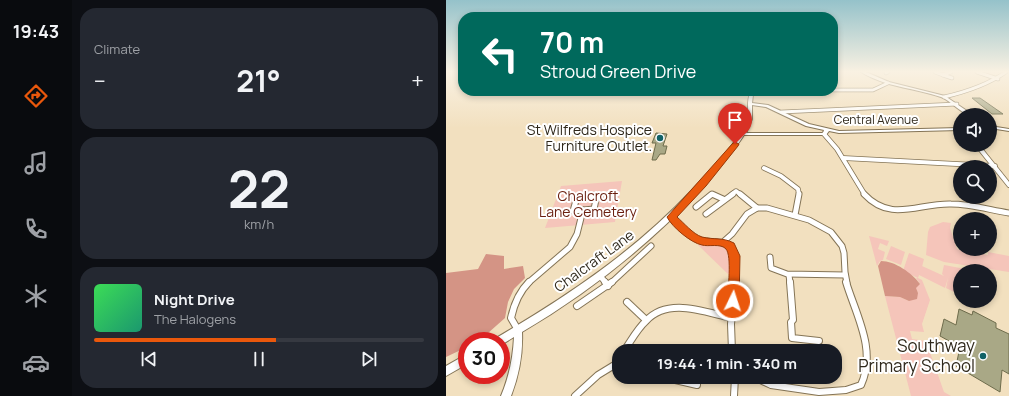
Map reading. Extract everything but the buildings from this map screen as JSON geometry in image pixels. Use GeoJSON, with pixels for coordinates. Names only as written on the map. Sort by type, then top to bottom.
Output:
{"type":"FeatureCollection","features":[{"type":"Feature","properties":{"kind":"street"},"geometry":{"type":"LineString","coordinates":[[918,90],[944,97],[962,108]]}},
{"type":"Feature","properties":{"kind":"street"},"geometry":{"type":"LineString","coordinates":[[944,97],[968,90]]}},
{"type":"Feature","properties":{"kind":"street","name":"Chalcraft Lane"},"geometry":{"type":"LineString","coordinates":[[510,335],[600,276],[628,255],[671,217],[722,162],[742,134],[749,123],[751,96]]}},
{"type":"Feature","properties":{"kind":"street","name":"Central Avenue"},"geometry":{"type":"LineString","coordinates":[[750,104],[764,105],[781,112],[815,131],[849,132],[953,129]]}},
{"type":"Feature","properties":{"kind":"street"},"geometry":{"type":"LineString","coordinates":[[781,112],[957,104]]}},
{"type":"Feature","properties":{"kind":"street"},"geometry":{"type":"LineString","coordinates":[[997,128],[1009,130]]}},
{"type":"Feature","properties":{"kind":"street"},"geometry":{"type":"LineString","coordinates":[[742,134],[815,131]]}},
{"type":"Feature","properties":{"kind":"street"},"geometry":{"type":"LineString","coordinates":[[825,132],[869,199],[882,207],[893,211],[954,204],[1009,213]]}},
{"type":"Feature","properties":{"kind":"street"},"geometry":{"type":"LineString","coordinates":[[983,152],[991,160]]}},
{"type":"Feature","properties":{"kind":"street"},"geometry":{"type":"LineString","coordinates":[[843,158],[953,164]]}},
{"type":"Feature","properties":{"kind":"street"},"geometry":{"type":"LineString","coordinates":[[997,167],[1009,185]]}},
{"type":"Feature","properties":{"kind":"street"},"geometry":{"type":"LineString","coordinates":[[764,168],[781,176],[798,189],[799,197],[795,215]]}},
{"type":"Feature","properties":{"kind":"street"},"geometry":{"type":"LineString","coordinates":[[706,214],[723,199],[736,191],[748,199],[757,208]]}},
{"type":"Feature","properties":{"kind":"street"},"geometry":{"type":"LineString","coordinates":[[696,207],[712,194],[723,199]]}},
{"type":"Feature","properties":{"kind":"street"},"geometry":{"type":"LineString","coordinates":[[597,196],[594,209],[583,210],[573,211],[577,197],[597,196]]}},
{"type":"Feature","properties":{"kind":"street"},"geometry":{"type":"LineString","coordinates":[[723,242],[728,239],[748,213],[757,208],[768,208],[821,224],[836,236],[843,248],[845,258],[845,275],[848,290],[858,313],[866,351],[866,370],[861,385],[846,390],[819,392],[769,384]]}},
{"type":"Feature","properties":{"kind":"street"},"geometry":{"type":"LineString","coordinates":[[506,396],[517,358],[518,330],[511,318],[514,305],[520,292],[528,281],[570,248],[576,237],[583,210]]}},
{"type":"Feature","properties":{"kind":"street"},"geometry":{"type":"LineString","coordinates":[[671,217],[694,238],[703,242],[723,242],[730,246],[734,256],[731,318],[732,344]]}},
{"type":"Feature","properties":{"kind":"street"},"geometry":{"type":"LineString","coordinates":[[577,306],[608,286],[651,246]]}},
{"type":"Feature","properties":{"kind":"street"},"geometry":{"type":"LineString","coordinates":[[770,257],[771,268],[777,273],[789,275],[845,275]]}},
{"type":"Feature","properties":{"kind":"street"},"geometry":{"type":"LineString","coordinates":[[789,275],[793,320],[791,322],[792,338],[819,341]]}},
{"type":"Feature","properties":{"kind":"street"},"geometry":{"type":"LineString","coordinates":[[600,276],[608,286]]}},
{"type":"Feature","properties":{"kind":"street"},"geometry":{"type":"LineString","coordinates":[[627,302],[646,320]]}},
{"type":"Feature","properties":{"kind":"street"},"geometry":{"type":"LineString","coordinates":[[629,344],[646,320],[662,310],[672,308],[731,318]]}},
{"type":"Feature","properties":{"kind":"street"},"geometry":{"type":"LineString","coordinates":[[446,371],[458,364]]}},
{"type":"Feature","properties":{"kind":"street"},"geometry":{"type":"LineString","coordinates":[[575,396],[598,375],[612,367]]}},
{"type":"Feature","properties":{"kind":"street"},"geometry":{"type":"LineString","coordinates":[[734,396],[735,384]]}},
{"type":"Feature","properties":{"kind":"green space","name":"Chalcroft Lane Cemetery"},"geometry":{"type":"Polygon","coordinates":[[[622,181],[615,222],[545,228],[561,186],[622,181]]]}},
{"type":"Feature","properties":{"kind":"green space"},"geometry":{"type":"Polygon","coordinates":[[[943,222],[951,223],[950,228],[953,237],[953,256],[997,256],[997,254],[1009,256],[1009,272],[997,270],[997,264],[957,264],[944,262],[926,255],[928,232],[930,227],[943,222]]]}},
{"type":"Feature","properties":{"kind":"green space"},"geometry":{"type":"Polygon","coordinates":[[[869,236],[889,241],[887,246],[880,243],[878,249],[885,252],[883,260],[880,261],[877,266],[869,236]]]}},
{"type":"Feature","properties":{"kind":"green space"},"geometry":{"type":"Polygon","coordinates":[[[698,245],[716,245],[726,248],[729,252],[731,265],[730,276],[698,245]]]}},
{"type":"Feature","properties":{"kind":"green space"},"geometry":{"type":"Polygon","coordinates":[[[891,246],[905,252],[901,265],[886,259],[891,246]]]}},
{"type":"Feature","properties":{"kind":"green space"},"geometry":{"type":"Polygon","coordinates":[[[909,253],[924,259],[922,266],[944,276],[942,274],[944,265],[953,267],[953,292],[946,288],[948,278],[945,288],[919,275],[918,278],[903,271],[909,253]]]}},
{"type":"Feature","properties":{"kind":"green space"},"geometry":{"type":"Polygon","coordinates":[[[916,278],[922,280],[930,300],[922,324],[924,332],[910,331],[912,339],[926,341],[944,392],[951,396],[911,396],[885,296],[900,297],[909,301],[918,293],[915,287],[920,284],[916,278]]]}},
{"type":"Feature","properties":{"kind":"shaded area"},"geometry":{"type":"Polygon","coordinates":[[[486,254],[504,256],[504,269],[523,266],[525,278],[514,289],[508,302],[505,318],[489,332],[458,332],[458,351],[446,357],[446,273],[478,269],[486,254]]]}},
{"type":"Feature","properties":{"kind":"shaded area"},"geometry":{"type":"Polygon","coordinates":[[[881,261],[897,265],[917,280],[920,284],[916,288],[918,293],[917,299],[909,301],[900,297],[885,296],[878,266],[881,261]]]}},
{"type":"Feature","properties":{"kind":"place","name":"St Wilfreds Hospice Furniture Outlet."},"geometry":{"type":"Point","coordinates":[660,138]}},
{"type":"Feature","properties":{"kind":"place","name":"Southway Primary School"},"geometry":{"type":"Point","coordinates":[983,356]}},
{"type":"Feature","properties":{"kind":"route"},"geometry":{"type":"LineString","coordinates":[[733,301],[734,256],[730,246],[723,242],[703,242],[694,238],[671,217],[703,184],[735,144]]}}]}
